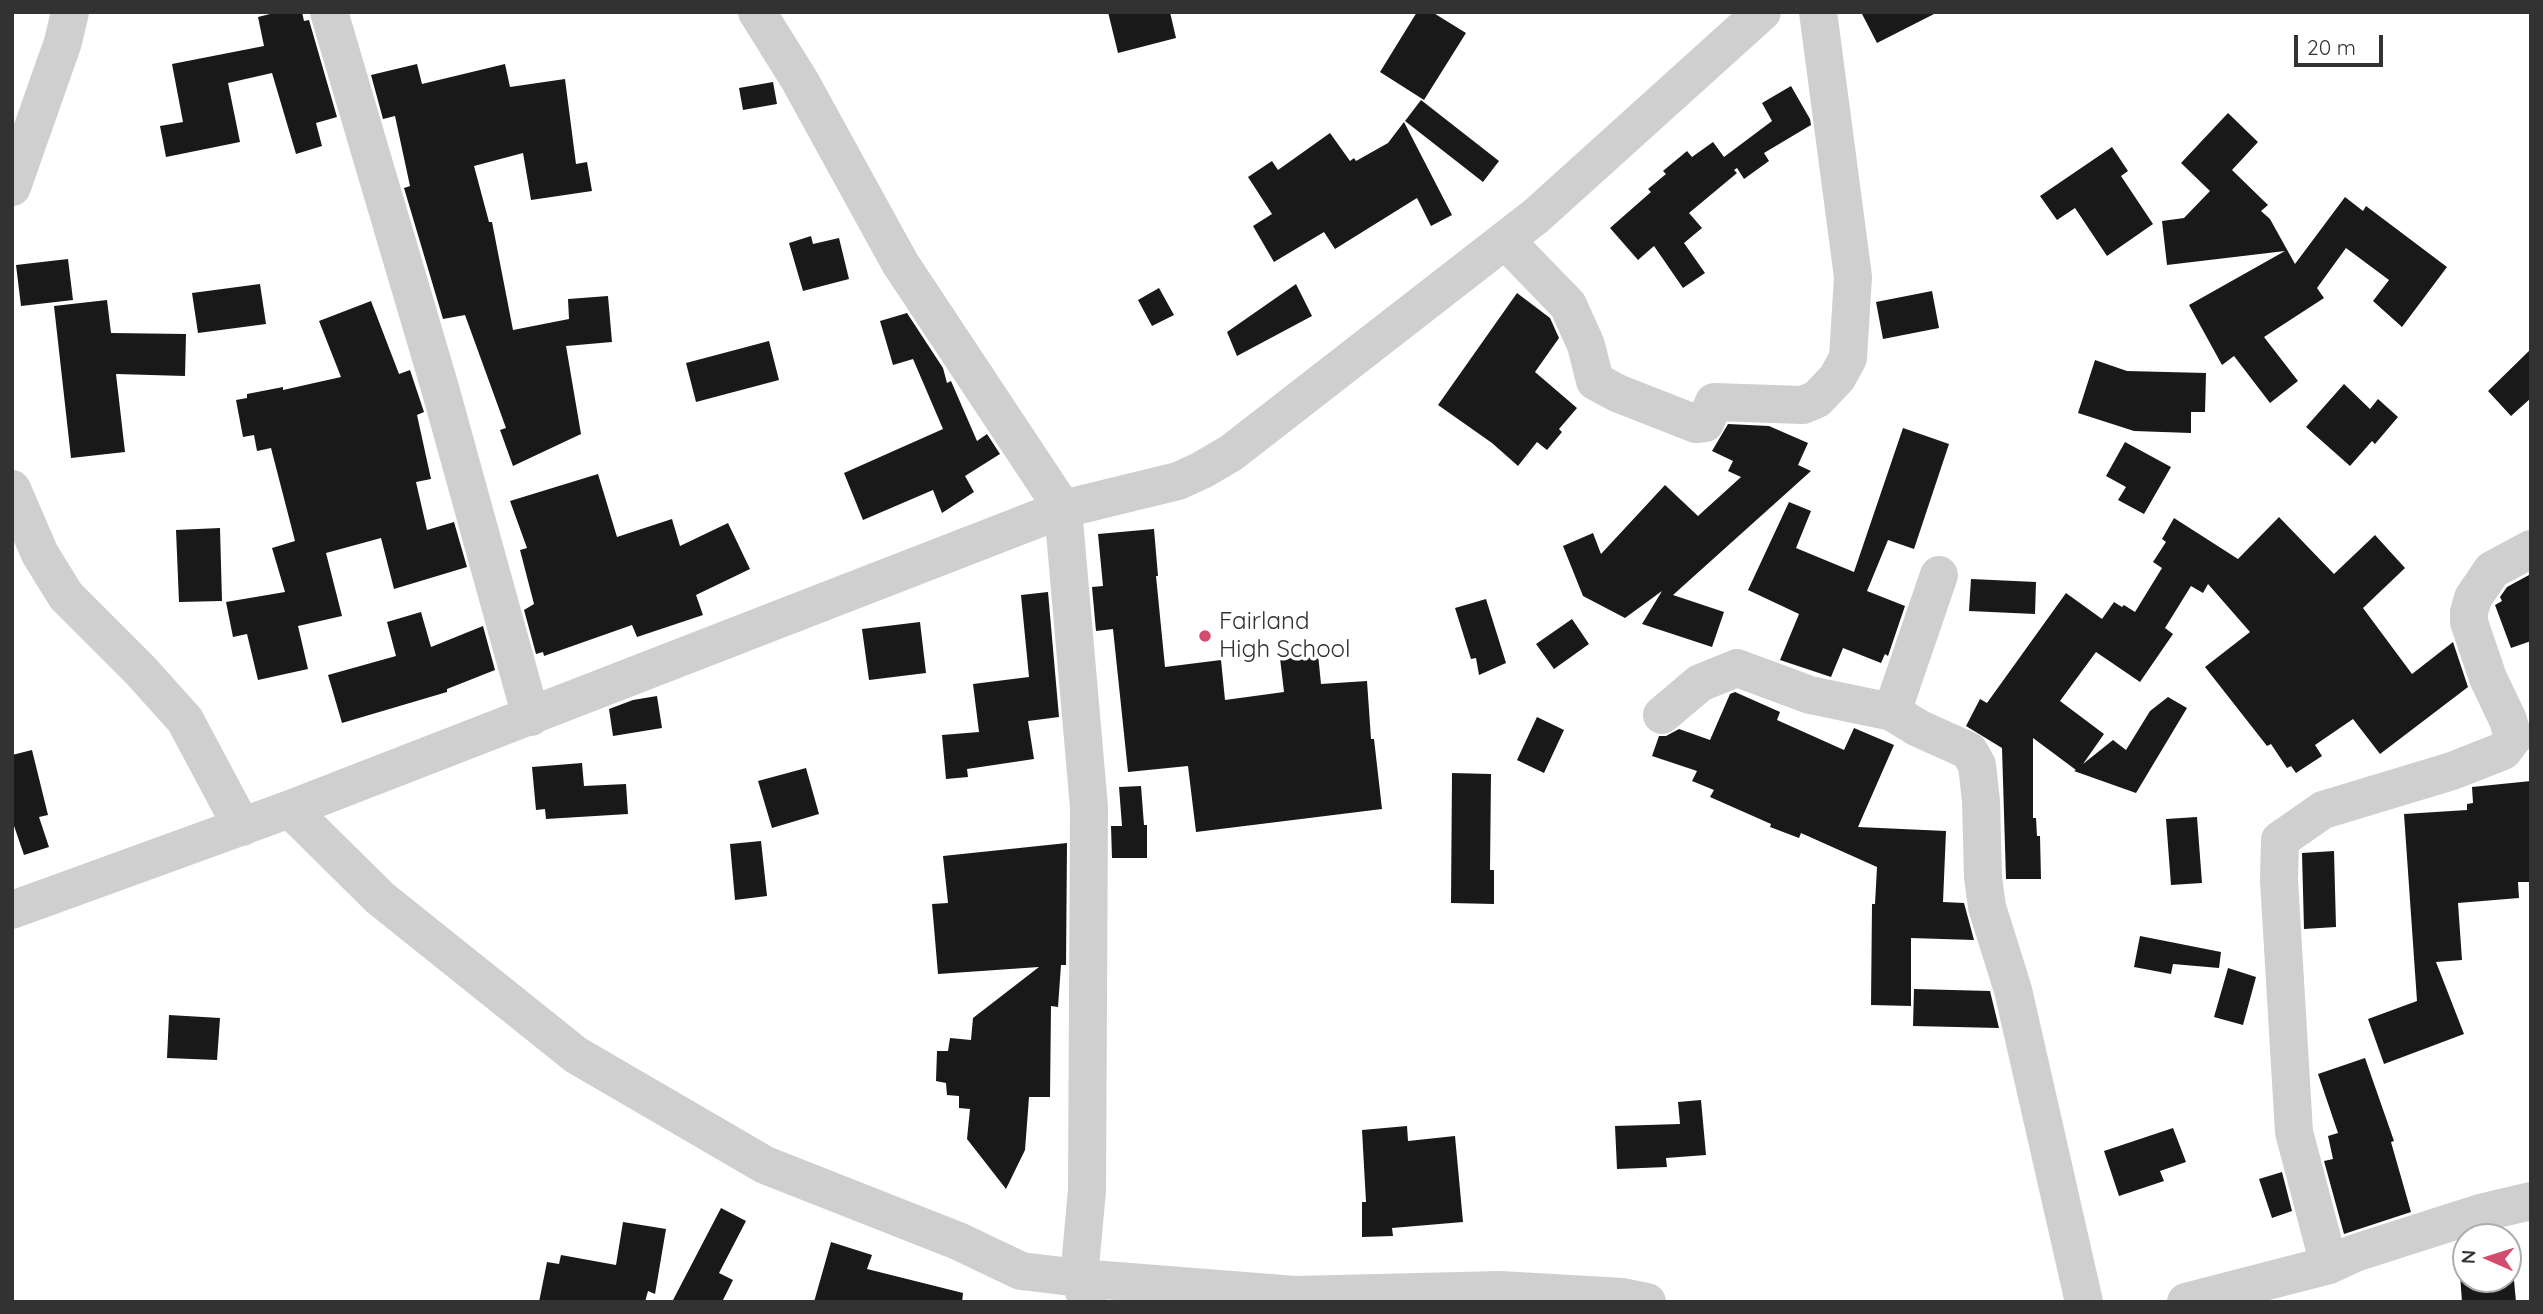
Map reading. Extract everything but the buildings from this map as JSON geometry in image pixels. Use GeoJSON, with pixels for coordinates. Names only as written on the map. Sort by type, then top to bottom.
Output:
{"type":"FeatureCollection","features":[{"type":"Feature","properties":{"kind":"street"},"geometry":{"type":"LineString","coordinates":[[12,187],[63,42],[70,12]]}},
{"type":"Feature","properties":{"kind":"street"},"geometry":{"type":"LineString","coordinates":[[329,12],[440,388],[531,717]]}},
{"type":"Feature","properties":{"kind":"street"},"geometry":{"type":"LineString","coordinates":[[757,12],[800,81],[900,263],[1063,509],[1089,807],[1087,1190],[1083,1290]]}},
{"type":"Feature","properties":{"kind":"street"},"geometry":{"type":"LineString","coordinates":[[12,910],[290,809],[1063,509],[1178,481],[1231,453],[1536,216],[1762,12]]}},
{"type":"Feature","properties":{"kind":"street"},"geometry":{"type":"LineString","coordinates":[[1505,240],[1568,305],[1586,345],[1595,381],[1617,393],[1696,424],[1705,423],[1714,402],[1803,405],[1817,400],[1838,378],[1848,358],[1853,277],[1818,12]]}},
{"type":"Feature","properties":{"kind":"street"},"geometry":{"type":"LineString","coordinates":[[12,489],[40,554],[66,596],[140,670],[185,720],[242,827]]}},
{"type":"Feature","properties":{"kind":"street"},"geometry":{"type":"LineString","coordinates":[[2329,1265],[2294,1132],[2279,880],[2280,840],[2323,810],[2452,771],[2503,751],[2513,738],[2508,720],[2488,678],[2469,622],[2469,612],[2473,598],[2492,570],[2531,549]]}},
{"type":"Feature","properties":{"kind":"street"},"geometry":{"type":"LineString","coordinates":[[1892,712],[1939,576]]}},
{"type":"Feature","properties":{"kind":"street"},"geometry":{"type":"LineString","coordinates":[[1662,715],[1700,683],[1737,668],[1810,695],[1892,712],[1969,751],[1977,765],[1987,907],[2014,990],[2084,1302]]}},
{"type":"Feature","properties":{"kind":"street"},"geometry":{"type":"LineString","coordinates":[[290,809],[380,898],[576,1055],[765,1166],[958,1241],[1017,1287],[1295,1296],[1500,1290],[1623,1297],[1647,1302]]}},
{"type":"Feature","properties":{"kind":"street"},"geometry":{"type":"LineString","coordinates":[[2186,1302],[2329,1265],[2355,1253],[2480,1213],[2531,1201]]}},
{"type":"Feature","properties":{"kind":"place","name":"Fairland High School"},"geometry":{"type":"Point","coordinates":[1205,636]}}]}
